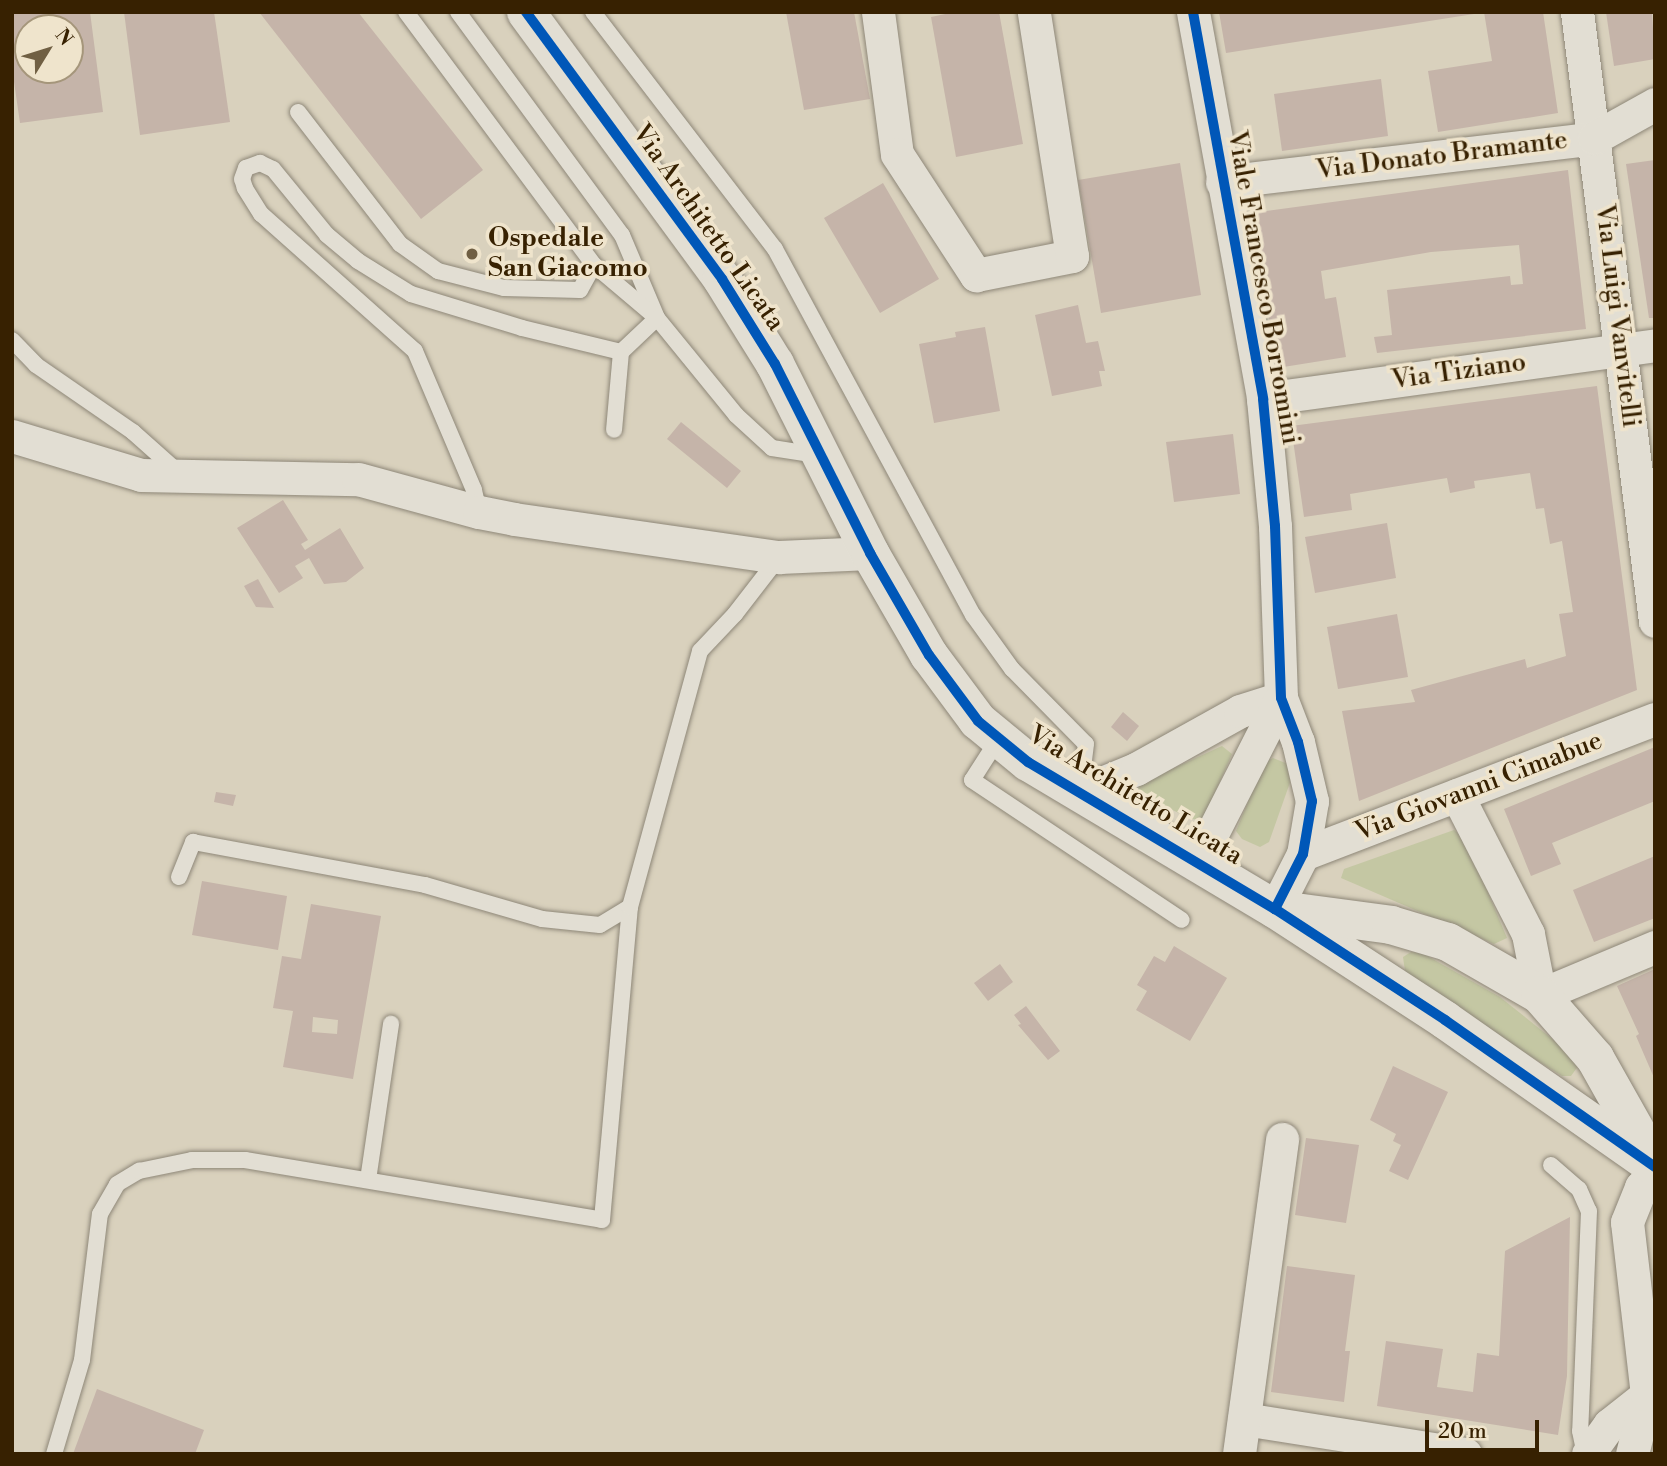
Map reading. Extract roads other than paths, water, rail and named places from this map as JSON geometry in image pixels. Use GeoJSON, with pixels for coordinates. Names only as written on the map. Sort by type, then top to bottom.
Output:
{"type":"FeatureCollection","features":[{"type":"Feature","properties":{"kind":"street","name":"Via Architetto Licata"},"geometry":{"type":"LineString","coordinates":[[526,12],[722,279],[775,363],[870,553],[929,655],[978,721],[1028,762],[1275,909],[1445,1020],[1655,1165]]}},
{"type":"Feature","properties":{"kind":"street"},"geometry":{"type":"LineString","coordinates":[[878,12],[897,154],[976,275],[1072,256],[1034,12]]}},
{"type":"Feature","properties":{"kind":"street","name":"Viale Francesco Borromini"},"geometry":{"type":"LineString","coordinates":[[1193,12],[1263,400],[1275,526],[1281,698]]}},
{"type":"Feature","properties":{"kind":"street","name":"Via Luigi Vanvitelli"},"geometry":{"type":"LineString","coordinates":[[1577,12],[1655,621]]}},
{"type":"Feature","properties":{"kind":"street","name":"Via Donato Bramante"},"geometry":{"type":"LineString","coordinates":[[1222,183],[1594,138],[1655,104]]}},
{"type":"Feature","properties":{"kind":"street","name":"Via Tiziano"},"geometry":{"type":"LineString","coordinates":[[1263,400],[1655,345]]}},
{"type":"Feature","properties":{"kind":"street"},"geometry":{"type":"LineString","coordinates":[[17,443],[141,475],[358,479],[479,512],[779,557],[870,553]]}},
{"type":"Feature","properties":{"kind":"street"},"geometry":{"type":"LineString","coordinates":[[1080,792],[1136,769],[1240,710],[1281,698]]}},
{"type":"Feature","properties":{"kind":"street"},"geometry":{"type":"LineString","coordinates":[[1281,698],[1298,742],[1312,801],[1303,854],[1275,909],[1391,925],[1448,942],[1540,995],[1595,1058],[1655,1165]]}},
{"type":"Feature","properties":{"kind":"street"},"geometry":{"type":"LineString","coordinates":[[1198,861],[1281,698]]}},
{"type":"Feature","properties":{"kind":"street","name":"Via Giovanni Cimabue"},"geometry":{"type":"LineString","coordinates":[[1303,854],[1655,719]]}},
{"type":"Feature","properties":{"kind":"street"},"geometry":{"type":"LineString","coordinates":[[1457,795],[1528,934],[1540,995]]}},
{"type":"Feature","properties":{"kind":"street"},"geometry":{"type":"LineString","coordinates":[[1540,995],[1655,947]]}},
{"type":"Feature","properties":{"kind":"street"},"geometry":{"type":"LineString","coordinates":[[1239,1454],[1282,1139]]}},
{"type":"Feature","properties":{"kind":"street"},"geometry":{"type":"LineString","coordinates":[[1632,1454],[1647,1395],[1627,1222],[1641,1187],[1655,1174]]}},
{"type":"Feature","properties":{"kind":"street"},"geometry":{"type":"LineString","coordinates":[[1586,1454],[1609,1425],[1647,1395]]}},
{"type":"Feature","properties":{"kind":"street"},"geometry":{"type":"LineString","coordinates":[[1244,1419],[1465,1454]]}},
{"type":"Feature","properties":{"kind":"lane"},"geometry":{"type":"LineString","coordinates":[[406,12],[594,265],[657,318],[736,415],[772,449],[823,455]]}},
{"type":"Feature","properties":{"kind":"lane"},"geometry":{"type":"LineString","coordinates":[[458,12],[622,235],[657,318]]}},
{"type":"Feature","properties":{"kind":"lane"},"geometry":{"type":"LineString","coordinates":[[593,12],[775,249],[973,615],[1012,669],[1086,744],[1080,792]]}},
{"type":"Feature","properties":{"kind":"lane"},"geometry":{"type":"LineString","coordinates":[[298,113],[400,244],[438,271],[504,288],[580,290],[594,265]]}},
{"type":"Feature","properties":{"kind":"lane"},"geometry":{"type":"LineString","coordinates":[[479,512],[474,489],[415,351],[261,214],[242,179],[246,168],[260,163],[273,169],[327,235],[358,261],[411,294],[522,328],[621,352]]}},
{"type":"Feature","properties":{"kind":"lane"},"geometry":{"type":"LineString","coordinates":[[614,430],[621,352],[657,318]]}},
{"type":"Feature","properties":{"kind":"lane"},"geometry":{"type":"LineString","coordinates":[[12,340],[36,365],[133,432],[182,475]]}},
{"type":"Feature","properties":{"kind":"lane"},"geometry":{"type":"LineString","coordinates":[[54,1454],[82,1360],[100,1214],[117,1184],[139,1171],[192,1160],[245,1160],[602,1220],[630,907],[700,651],[735,614],[779,557]]}},
{"type":"Feature","properties":{"kind":"lane"},"geometry":{"type":"LineString","coordinates":[[999,738],[972,780],[1182,920]]}},
{"type":"Feature","properties":{"kind":"lane"},"geometry":{"type":"LineString","coordinates":[[179,877],[193,842],[425,885],[542,919],[600,925],[630,907]]}},
{"type":"Feature","properties":{"kind":"lane"},"geometry":{"type":"LineString","coordinates":[[368,1180],[391,1024]]}},
{"type":"Feature","properties":{"kind":"lane"},"geometry":{"type":"LineString","coordinates":[[1551,1166],[1579,1189],[1589,1210],[1580,1431],[1586,1454]]}},
{"type":"Feature","properties":{"kind":"place","name":"Ospedale San Giacomo"},"geometry":{"type":"Point","coordinates":[472,254]}}]}
